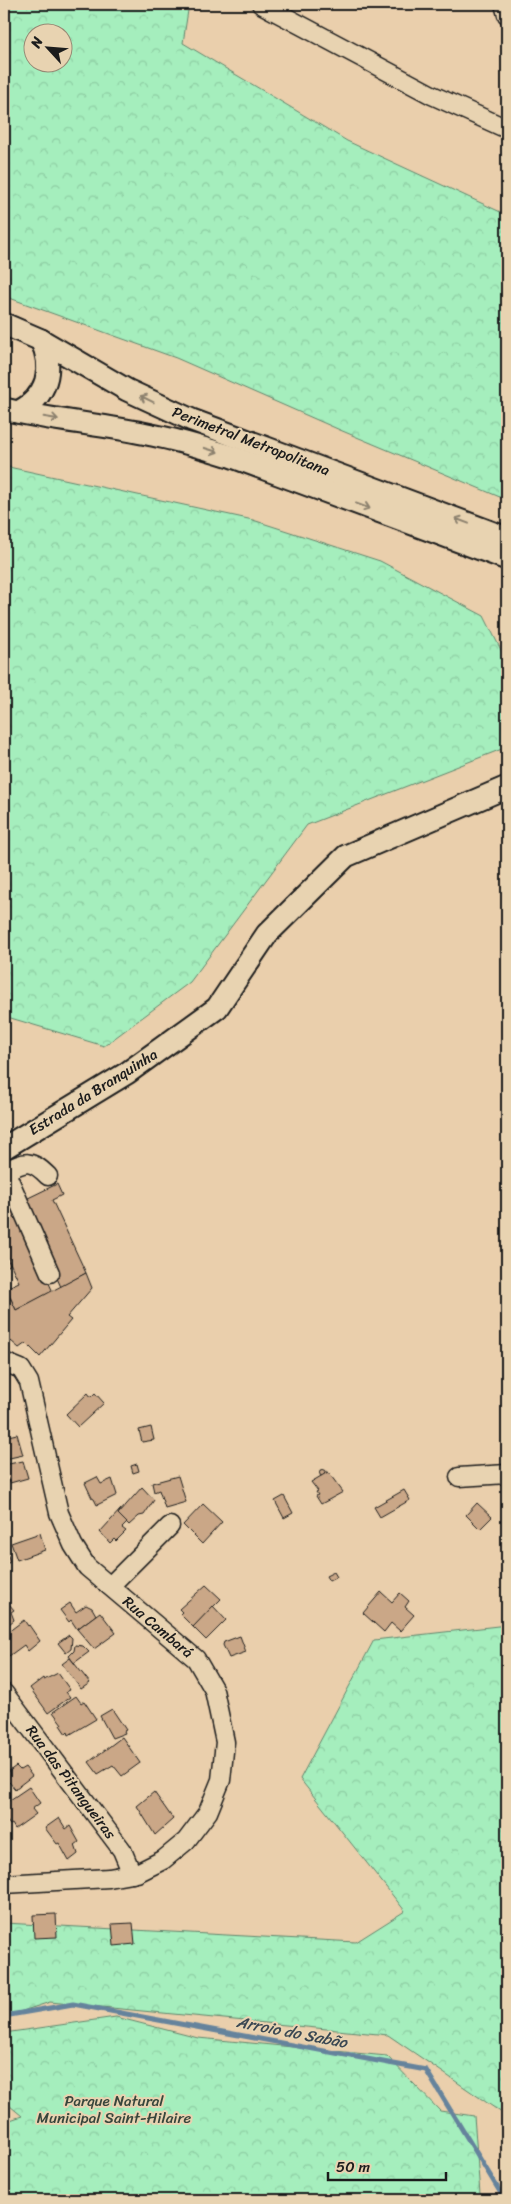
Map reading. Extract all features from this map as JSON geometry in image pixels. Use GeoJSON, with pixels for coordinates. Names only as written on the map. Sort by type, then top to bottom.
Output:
{"type":"FeatureCollection","features":[{"type":"Feature","properties":{"kind":"main road","name":"Perimetral Metropolitana"},"geometry":{"type":"LineString","coordinates":[[4,324],[41,340],[127,390],[192,420],[507,538]]}},
{"type":"Feature","properties":{"kind":"main road"},"geometry":{"type":"LineString","coordinates":[[11,410],[35,402],[45,386],[48,376],[48,358],[41,340]]}},
{"type":"Feature","properties":{"kind":"main road","name":"Perimetral Metropolitana"},"geometry":{"type":"LineString","coordinates":[[11,410],[152,435],[191,444],[230,456],[507,559]]}},
{"type":"Feature","properties":{"kind":"main road","name":"Estrada da Branquinha"},"geometry":{"type":"LineString","coordinates":[[4,1148],[127,1073],[217,1008],[267,934],[346,856],[491,792],[507,787]]}},
{"type":"Feature","properties":{"kind":"street"},"geometry":{"type":"LineString","coordinates":[[261,4],[432,95],[507,129]]}},
{"type":"Feature","properties":{"kind":"street"},"geometry":{"type":"LineString","coordinates":[[504,4],[507,15]]}},
{"type":"Feature","properties":{"kind":"street"},"geometry":{"type":"LineString","coordinates":[[48,1176],[37,1165],[30,1162],[5,1170],[50,1273]]}},
{"type":"Feature","properties":{"kind":"street","name":"Rua Cambará"},"geometry":{"type":"LineString","coordinates":[[4,1362],[21,1369],[29,1382],[59,1512],[73,1545],[87,1567],[196,1659],[214,1690],[225,1742],[222,1780],[208,1812],[186,1841],[163,1860],[132,1874],[109,1878],[4,1884]]}},
{"type":"Feature","properties":{"kind":"street"},"geometry":{"type":"LineString","coordinates":[[459,1477],[507,1474]]}},
{"type":"Feature","properties":{"kind":"street"},"geometry":{"type":"LineString","coordinates":[[110,1586],[170,1526]]}},
{"type":"Feature","properties":{"kind":"street","name":"Rua das Pitangueiras"},"geometry":{"type":"LineString","coordinates":[[4,1693],[122,1850],[132,1874]]}},
{"type":"Feature","properties":{"kind":"green space"},"geometry":{"type":"Polygon","coordinates":[[[4,4],[189,4],[183,43],[347,141],[507,215],[507,500],[340,430],[176,358],[4,296],[4,4]]]}},
{"type":"Feature","properties":{"kind":"green space"},"geometry":{"type":"Polygon","coordinates":[[[4,466],[253,520],[380,561],[484,616],[507,662],[507,747],[307,825],[190,982],[104,1046],[4,1016],[4,466]]]}},
{"type":"Feature","properties":{"kind":"green space"},"geometry":{"type":"Polygon","coordinates":[[[507,1625],[507,2096],[502,2113],[388,2035],[50,2002],[4,2017],[4,1923],[356,1942],[405,1911],[300,1779],[374,1640],[507,1625]]]}},
{"type":"Feature","properties":{"kind":"green space","name":"Parque Natural Municipal Saint-Hilaire"},"geometry":{"type":"Polygon","coordinates":[[[116,2017],[198,2038],[387,2056],[440,2111],[474,2116],[480,2194],[484,2200],[4,2200],[4,2122],[22,2116],[4,2101],[4,2033],[116,2017]]]}},
{"type":"Feature","properties":{"kind":"building"},"geometry":{"type":"Polygon","coordinates":[[[57,1184],[62,1195],[52,1200],[86,1273],[61,1287],[22,1201],[57,1184]]]}},
{"type":"Feature","properties":{"kind":"building"},"geometry":{"type":"Polygon","coordinates":[[[9,1196],[53,1292],[16,1310],[6,1288],[19,1282],[4,1250],[4,1198],[9,1196]]]}},
{"type":"Feature","properties":{"kind":"building"},"geometry":{"type":"Polygon","coordinates":[[[4,1250],[10,1265],[4,1268],[4,1250]]]}},
{"type":"Feature","properties":{"kind":"building"},"geometry":{"type":"Polygon","coordinates":[[[86,1273],[92,1288],[67,1317],[71,1320],[40,1357],[26,1343],[19,1348],[11,1341],[8,1346],[4,1342],[4,1302],[11,1299],[16,1310],[86,1273]]]}},
{"type":"Feature","properties":{"kind":"building"},"geometry":{"type":"Polygon","coordinates":[[[88,1393],[91,1397],[95,1393],[104,1403],[78,1427],[66,1414],[88,1393]]]}},
{"type":"Feature","properties":{"kind":"building"},"geometry":{"type":"Polygon","coordinates":[[[151,1427],[154,1440],[142,1442],[139,1430],[151,1427]]]}},
{"type":"Feature","properties":{"kind":"building"},"geometry":{"type":"Polygon","coordinates":[[[4,1430],[6,1430],[8,1436],[17,1434],[23,1455],[5,1459],[4,1430]]]}},
{"type":"Feature","properties":{"kind":"building"},"geometry":{"type":"Polygon","coordinates":[[[23,1461],[28,1478],[10,1483],[9,1479],[4,1480],[4,1465],[23,1461]]]}},
{"type":"Feature","properties":{"kind":"building"},"geometry":{"type":"Polygon","coordinates":[[[137,1464],[139,1471],[133,1473],[131,1466],[137,1464]]]}},
{"type":"Feature","properties":{"kind":"building"},"geometry":{"type":"Polygon","coordinates":[[[323,1469],[327,1473],[323,1477],[319,1473],[323,1469]]]}},
{"type":"Feature","properties":{"kind":"building"},"geometry":{"type":"Polygon","coordinates":[[[328,1472],[343,1492],[321,1504],[316,1496],[318,1491],[311,1482],[328,1472]]]}},
{"type":"Feature","properties":{"kind":"building"},"geometry":{"type":"Polygon","coordinates":[[[178,1476],[186,1502],[165,1508],[159,1490],[154,1492],[152,1483],[178,1476]]]}},
{"type":"Feature","properties":{"kind":"building"},"geometry":{"type":"Polygon","coordinates":[[[97,1477],[101,1484],[112,1479],[117,1495],[97,1505],[85,1483],[97,1477]]]}},
{"type":"Feature","properties":{"kind":"building"},"geometry":{"type":"Polygon","coordinates":[[[142,1487],[154,1500],[144,1515],[139,1516],[129,1525],[118,1514],[142,1487]]]}},
{"type":"Feature","properties":{"kind":"building"},"geometry":{"type":"Polygon","coordinates":[[[404,1490],[410,1500],[380,1517],[374,1507],[404,1490]]]}},
{"type":"Feature","properties":{"kind":"building"},"geometry":{"type":"Polygon","coordinates":[[[284,1496],[293,1513],[284,1518],[275,1501],[284,1496]]]}},
{"type":"Feature","properties":{"kind":"building"},"geometry":{"type":"Polygon","coordinates":[[[477,1503],[492,1517],[480,1529],[466,1515],[477,1503]]]}},
{"type":"Feature","properties":{"kind":"building"},"geometry":{"type":"Polygon","coordinates":[[[203,1504],[222,1522],[202,1544],[183,1525],[203,1504]]]}},
{"type":"Feature","properties":{"kind":"building"},"geometry":{"type":"Polygon","coordinates":[[[121,1509],[118,1514],[127,1523],[122,1528],[126,1531],[116,1541],[114,1539],[110,1543],[100,1532],[121,1509]]]}},
{"type":"Feature","properties":{"kind":"building"},"geometry":{"type":"Polygon","coordinates":[[[40,1533],[45,1550],[17,1560],[11,1543],[40,1533]]]}},
{"type":"Feature","properties":{"kind":"building"},"geometry":{"type":"Polygon","coordinates":[[[4,1543],[10,1562],[4,1565],[4,1543]]]}},
{"type":"Feature","properties":{"kind":"building"},"geometry":{"type":"Polygon","coordinates":[[[334,1572],[337,1577],[329,1581],[326,1576],[334,1572]]]}},
{"type":"Feature","properties":{"kind":"building"},"geometry":{"type":"Polygon","coordinates":[[[206,1585],[221,1599],[193,1627],[180,1614],[182,1612],[179,1609],[206,1585]]]}},
{"type":"Feature","properties":{"kind":"building"},"geometry":{"type":"Polygon","coordinates":[[[381,1592],[392,1602],[400,1593],[409,1601],[405,1607],[414,1615],[400,1631],[391,1623],[384,1632],[363,1613],[381,1592]]]}},
{"type":"Feature","properties":{"kind":"building"},"geometry":{"type":"Polygon","coordinates":[[[4,1598],[14,1610],[11,1612],[14,1620],[4,1628],[4,1598]]]}},
{"type":"Feature","properties":{"kind":"building"},"geometry":{"type":"Polygon","coordinates":[[[70,1603],[76,1612],[86,1605],[92,1608],[96,1615],[77,1629],[71,1620],[69,1622],[60,1610],[70,1603]]]}},
{"type":"Feature","properties":{"kind":"building"},"geometry":{"type":"Polygon","coordinates":[[[213,1606],[226,1620],[206,1640],[193,1627],[213,1606]]]}},
{"type":"Feature","properties":{"kind":"building"},"geometry":{"type":"Polygon","coordinates":[[[100,1612],[116,1633],[94,1649],[77,1629],[100,1612]]]}},
{"type":"Feature","properties":{"kind":"building"},"geometry":{"type":"Polygon","coordinates":[[[24,1620],[40,1641],[28,1651],[24,1645],[9,1656],[4,1649],[4,1635],[24,1620]]]}},
{"type":"Feature","properties":{"kind":"building"},"geometry":{"type":"Polygon","coordinates":[[[69,1635],[72,1638],[71,1649],[66,1653],[58,1643],[69,1635]]]}},
{"type":"Feature","properties":{"kind":"building"},"geometry":{"type":"Polygon","coordinates":[[[240,1636],[246,1652],[229,1658],[223,1645],[224,1642],[240,1636]]]}},
{"type":"Feature","properties":{"kind":"building"},"geometry":{"type":"Polygon","coordinates":[[[75,1645],[83,1646],[89,1652],[74,1663],[69,1656],[74,1651],[75,1645]]]}},
{"type":"Feature","properties":{"kind":"building"},"geometry":{"type":"Polygon","coordinates":[[[70,1658],[90,1683],[81,1689],[62,1664],[70,1658]]]}},
{"type":"Feature","properties":{"kind":"building"},"geometry":{"type":"Polygon","coordinates":[[[58,1673],[70,1690],[66,1692],[70,1697],[48,1713],[30,1688],[43,1678],[44,1680],[58,1673]]]}},
{"type":"Feature","properties":{"kind":"building"},"geometry":{"type":"Polygon","coordinates":[[[76,1696],[81,1703],[84,1701],[96,1719],[69,1735],[68,1732],[66,1734],[60,1725],[62,1724],[53,1712],[76,1696]]]}},
{"type":"Feature","properties":{"kind":"building"},"geometry":{"type":"Polygon","coordinates":[[[112,1709],[126,1730],[124,1731],[125,1733],[112,1738],[100,1716],[112,1709]]]}},
{"type":"Feature","properties":{"kind":"building"},"geometry":{"type":"Polygon","coordinates":[[[122,1737],[140,1763],[122,1776],[113,1765],[98,1774],[89,1762],[122,1737]]]}},
{"type":"Feature","properties":{"kind":"building"},"geometry":{"type":"Polygon","coordinates":[[[16,1766],[20,1770],[25,1767],[32,1776],[15,1789],[9,1782],[6,1784],[4,1775],[16,1766]]]}},
{"type":"Feature","properties":{"kind":"building"},"geometry":{"type":"Polygon","coordinates":[[[29,1787],[40,1803],[32,1809],[36,1814],[15,1829],[4,1817],[4,1804],[29,1787]]]}},
{"type":"Feature","properties":{"kind":"building"},"geometry":{"type":"Polygon","coordinates":[[[154,1792],[173,1819],[155,1835],[137,1806],[154,1792]]]}},
{"type":"Feature","properties":{"kind":"building"},"geometry":{"type":"Polygon","coordinates":[[[59,1818],[66,1829],[70,1826],[79,1842],[75,1845],[78,1854],[69,1861],[59,1843],[57,1844],[45,1828],[59,1818]]]}},
{"type":"Feature","properties":{"kind":"building"},"geometry":{"type":"Polygon","coordinates":[[[56,1914],[57,1937],[34,1938],[33,1915],[56,1914]]]}},
{"type":"Feature","properties":{"kind":"building"},"geometry":{"type":"Polygon","coordinates":[[[133,1923],[135,1944],[114,1946],[112,1924],[133,1923]]]}},
{"type":"Feature","properties":{"kind":"waterway","name":"Arroio do Sabão"},"geometry":{"type":"LineString","coordinates":[[4,2016],[73,2004],[426,2070],[505,2200]]}}]}
